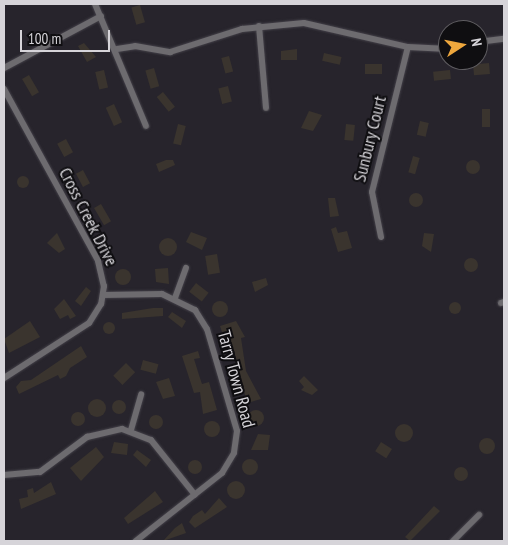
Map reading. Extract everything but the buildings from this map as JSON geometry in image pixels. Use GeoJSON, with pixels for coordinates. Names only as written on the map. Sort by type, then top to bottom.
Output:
{"type":"FeatureCollection","features":[{"type":"Feature","properties":{"kind":"street"},"geometry":{"type":"LineString","coordinates":[[95,4],[117,49],[130,96],[146,126]]}},
{"type":"Feature","properties":{"kind":"street"},"geometry":{"type":"LineString","coordinates":[[4,68],[101,16]]}},
{"type":"Feature","properties":{"kind":"street"},"geometry":{"type":"LineString","coordinates":[[117,49],[135,46],[170,52],[259,26],[311,23],[408,47],[438,48]]}},
{"type":"Feature","properties":{"kind":"street"},"geometry":{"type":"LineString","coordinates":[[259,26],[266,108]]}},
{"type":"Feature","properties":{"kind":"street"},"geometry":{"type":"LineString","coordinates":[[488,41],[504,39]]}},
{"type":"Feature","properties":{"kind":"street","name":"Sunbury Court"},"geometry":{"type":"LineString","coordinates":[[381,237],[372,192],[408,47]]}},
{"type":"Feature","properties":{"kind":"street","name":"Cross Creek Drive"},"geometry":{"type":"LineString","coordinates":[[4,89],[98,261],[103,295],[85,327],[4,378]]}},
{"type":"Feature","properties":{"kind":"street"},"geometry":{"type":"LineString","coordinates":[[103,295],[175,298],[186,268]]}},
{"type":"Feature","properties":{"kind":"street","name":"Tarry Town Road"},"geometry":{"type":"LineString","coordinates":[[136,541],[195,495],[230,464],[237,431],[204,322],[175,298]]}},
{"type":"Feature","properties":{"kind":"street"},"geometry":{"type":"LineString","coordinates":[[130,430],[141,394]]}},
{"type":"Feature","properties":{"kind":"street"},"geometry":{"type":"LineString","coordinates":[[4,474],[40,472],[94,433],[130,430],[156,445],[195,495]]}},
{"type":"Feature","properties":{"kind":"street"},"geometry":{"type":"LineString","coordinates":[[453,541],[479,515]]}}]}
